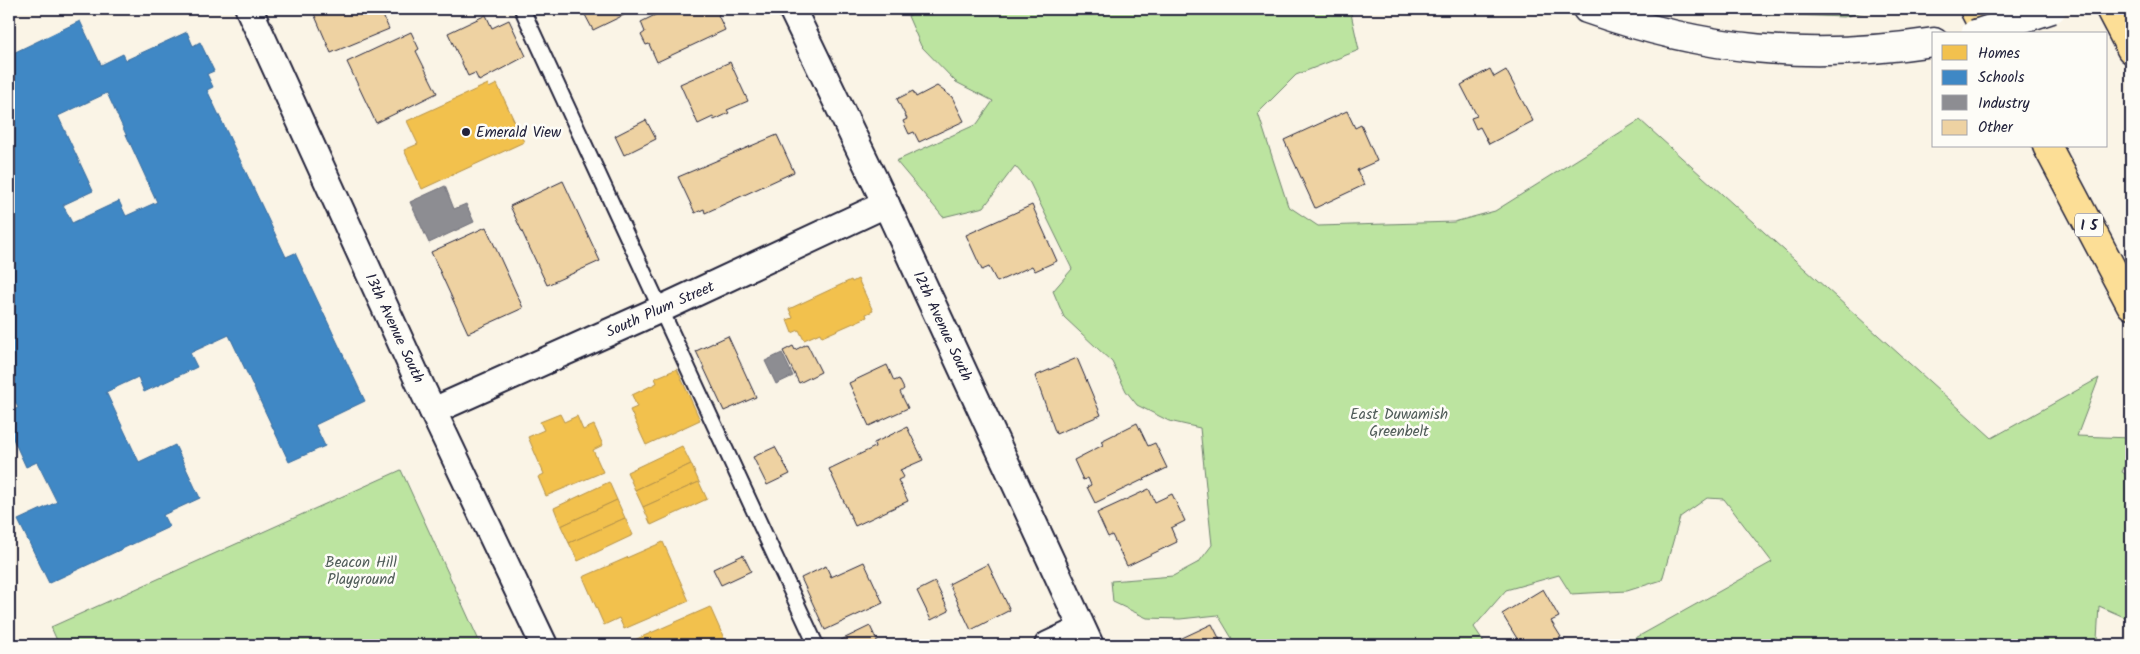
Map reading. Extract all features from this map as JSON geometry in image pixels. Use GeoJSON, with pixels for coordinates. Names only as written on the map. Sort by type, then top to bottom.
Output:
{"type":"FeatureCollection","features":[{"type":"Feature","properties":{"kind":"highway"},"geometry":{"type":"LineString","coordinates":[[1974,9],[1986,32]]}},
{"type":"Feature","properties":{"kind":"highway"},"geometry":{"type":"LineString","coordinates":[[2110,9],[2131,49]]}},
{"type":"Feature","properties":{"kind":"highway","name":"I 5"},"geometry":{"type":"LineString","coordinates":[[2048,148],[2131,305]]}},
{"type":"Feature","properties":{"kind":"main road"},"geometry":{"type":"LineString","coordinates":[[1586,9],[1702,42],[1754,50],[1819,53],[1897,48],[1932,42]]}},
{"type":"Feature","properties":{"kind":"main road"},"geometry":{"type":"LineString","coordinates":[[1981,32],[2052,9]]}},
{"type":"Feature","properties":{"kind":"street","name":"13th Avenue South"},"geometry":{"type":"LineString","coordinates":[[249,9],[433,411],[544,645]]}},
{"type":"Feature","properties":{"kind":"street","name":"12th Avenue South"},"geometry":{"type":"LineString","coordinates":[[792,9],[886,204],[1086,637]]}},
{"type":"Feature","properties":{"kind":"street","name":"South Plum Street"},"geometry":{"type":"LineString","coordinates":[[433,411],[661,309],[886,204]]}},
{"type":"Feature","properties":{"kind":"street"},"geometry":{"type":"LineString","coordinates":[[1048,645],[1086,637]]}},
{"type":"Feature","properties":{"kind":"lane"},"geometry":{"type":"LineString","coordinates":[[522,9],[816,645]]}},
{"type":"Feature","properties":{"kind":"green space","name":"East Duwamish Greenbelt"},"geometry":{"type":"Polygon","coordinates":[[[922,9],[1350,9],[1359,50],[1296,75],[1258,113],[1288,206],[1318,226],[1454,222],[1495,211],[1640,120],[1992,438],[2099,378],[2077,436],[2131,438],[2131,453],[2122,472],[2131,478],[2131,535],[2124,544],[2131,544],[2131,620],[2099,606],[2097,640],[2062,645],[1623,645],[1772,562],[1724,499],[1707,498],[1680,517],[1662,580],[1627,591],[1571,594],[1559,575],[1506,590],[1474,627],[1486,645],[1236,645],[1218,615],[1180,619],[1147,618],[1113,602],[1111,581],[1173,576],[1199,562],[1212,545],[1200,428],[1169,421],[1137,405],[1126,391],[1112,362],[1064,317],[1053,291],[1072,269],[1030,183],[1015,166],[984,207],[943,217],[896,161],[977,124],[993,101],[956,82],[921,46],[908,16],[922,9]]]}},
{"type":"Feature","properties":{"kind":"green space"},"geometry":{"type":"Polygon","coordinates":[[[1718,9],[1873,9],[1844,17],[1744,13],[1718,9]]]}},
{"type":"Feature","properties":{"kind":"green space","name":"Beacon Hill Playground"},"geometry":{"type":"Polygon","coordinates":[[[401,470],[481,645],[59,645],[51,627],[401,470]]]}},
{"type":"Feature","properties":{"kind":"building: Homes","name":"Emerald View"},"geometry":{"type":"Polygon","coordinates":[[[488,84],[489,88],[497,84],[524,142],[422,189],[404,150],[418,144],[407,121],[488,84]]]}},
{"type":"Feature","properties":{"kind":"building: Homes"},"geometry":{"type":"Polygon","coordinates":[[[858,279],[873,311],[866,314],[867,317],[822,337],[820,333],[804,340],[799,330],[792,333],[787,320],[793,318],[789,309],[851,280],[852,282],[858,279]]]}},
{"type":"Feature","properties":{"kind":"building: Homes"},"geometry":{"type":"Polygon","coordinates":[[[677,369],[700,420],[646,445],[630,410],[637,407],[632,395],[657,383],[655,378],[677,369]]]}},
{"type":"Feature","properties":{"kind":"building: Homes"},"geometry":{"type":"Polygon","coordinates":[[[560,414],[564,422],[577,416],[583,430],[594,425],[603,445],[593,450],[603,472],[546,496],[538,477],[544,474],[528,437],[544,430],[540,422],[560,414]]]}},
{"type":"Feature","properties":{"kind":"building: Homes"},"geometry":{"type":"Polygon","coordinates":[[[682,446],[691,464],[635,490],[627,472],[682,446]]]}},
{"type":"Feature","properties":{"kind":"building: Homes"},"geometry":{"type":"Polygon","coordinates":[[[691,464],[699,482],[643,507],[635,490],[691,464]]]}},
{"type":"Feature","properties":{"kind":"building: Homes"},"geometry":{"type":"Polygon","coordinates":[[[609,482],[617,500],[561,526],[554,508],[609,482]]]}},
{"type":"Feature","properties":{"kind":"building: Homes"},"geometry":{"type":"Polygon","coordinates":[[[699,482],[707,499],[651,525],[643,507],[699,482]]]}},
{"type":"Feature","properties":{"kind":"building: Homes"},"geometry":{"type":"Polygon","coordinates":[[[617,500],[625,518],[569,543],[561,526],[617,500]]]}},
{"type":"Feature","properties":{"kind":"building: Homes"},"geometry":{"type":"Polygon","coordinates":[[[625,518],[633,535],[578,561],[569,543],[625,518]]]}},
{"type":"Feature","properties":{"kind":"building: Homes"},"geometry":{"type":"Polygon","coordinates":[[[663,542],[689,601],[624,629],[619,618],[604,625],[583,577],[663,542]]]}},
{"type":"Feature","properties":{"kind":"building: Homes"},"geometry":{"type":"Polygon","coordinates":[[[710,607],[727,645],[632,645],[630,642],[710,607]]]}},
{"type":"Feature","properties":{"kind":"building: Schools"},"geometry":{"type":"Polygon","coordinates":[[[80,21],[101,65],[123,54],[126,60],[187,32],[193,46],[200,42],[214,71],[207,74],[213,87],[207,90],[286,257],[295,253],[365,401],[315,425],[325,446],[289,462],[229,335],[190,353],[197,367],[144,392],[138,377],[106,392],[139,462],[175,445],[200,498],[163,515],[169,527],[49,583],[18,520],[57,502],[37,462],[26,467],[9,430],[9,412],[18,408],[9,388],[9,66],[12,64],[9,55],[80,21]],[[107,93],[58,116],[93,191],[63,205],[72,223],[119,201],[126,216],[157,202],[107,93]]]}},
{"type":"Feature","properties":{"kind":"building: Industry"},"geometry":{"type":"Polygon","coordinates":[[[445,186],[454,209],[466,204],[474,222],[429,243],[410,202],[445,186]]]}},
{"type":"Feature","properties":{"kind":"building: Industry"},"geometry":{"type":"Polygon","coordinates":[[[782,353],[793,376],[776,384],[765,361],[782,353]]]}},
{"type":"Feature","properties":{"kind":"building: Other"},"geometry":{"type":"Polygon","coordinates":[[[312,9],[380,9],[389,29],[331,53],[312,9]]]}},
{"type":"Feature","properties":{"kind":"building: Other"},"geometry":{"type":"Polygon","coordinates":[[[588,9],[621,9],[624,15],[593,30],[583,11],[588,9]]]}},
{"type":"Feature","properties":{"kind":"building: Other"},"geometry":{"type":"Polygon","coordinates":[[[719,9],[721,13],[718,15],[725,30],[657,62],[649,44],[646,45],[641,35],[645,32],[641,22],[657,14],[655,10],[719,9]]]}},
{"type":"Feature","properties":{"kind":"building: Other"},"geometry":{"type":"Polygon","coordinates":[[[486,15],[492,28],[509,20],[526,56],[479,81],[475,73],[468,76],[448,33],[486,15]]]}},
{"type":"Feature","properties":{"kind":"building: Other"},"geometry":{"type":"Polygon","coordinates":[[[411,32],[419,49],[416,51],[437,93],[376,123],[347,62],[411,32]]]}},
{"type":"Feature","properties":{"kind":"building: Other"},"geometry":{"type":"Polygon","coordinates":[[[730,62],[748,101],[727,110],[729,113],[714,120],[713,117],[698,124],[680,84],[730,62]]]}},
{"type":"Feature","properties":{"kind":"building: Other"},"geometry":{"type":"Polygon","coordinates":[[[1490,69],[1494,77],[1506,70],[1533,121],[1489,144],[1480,127],[1476,129],[1471,118],[1477,116],[1461,85],[1490,69]]]}},
{"type":"Feature","properties":{"kind":"building: Other"},"geometry":{"type":"Polygon","coordinates":[[[937,86],[952,97],[964,121],[919,142],[914,132],[909,134],[903,121],[907,119],[897,99],[913,91],[916,97],[937,86]]]}},
{"type":"Feature","properties":{"kind":"building: Other"},"geometry":{"type":"Polygon","coordinates":[[[1347,111],[1355,128],[1361,125],[1377,161],[1357,170],[1364,185],[1315,208],[1284,140],[1347,111]]]}},
{"type":"Feature","properties":{"kind":"building: Other"},"geometry":{"type":"Polygon","coordinates":[[[646,120],[656,139],[624,155],[615,136],[646,120]]]}},
{"type":"Feature","properties":{"kind":"building: Other"},"geometry":{"type":"Polygon","coordinates":[[[777,135],[794,172],[705,213],[704,209],[695,213],[678,177],[777,135]]]}},
{"type":"Feature","properties":{"kind":"building: Other"},"geometry":{"type":"Polygon","coordinates":[[[563,181],[600,261],[547,285],[510,206],[563,181]]]}},
{"type":"Feature","properties":{"kind":"building: Other"},"geometry":{"type":"Polygon","coordinates":[[[1032,205],[1057,261],[1035,271],[1032,266],[997,282],[989,267],[982,270],[966,235],[1032,205]]]}},
{"type":"Feature","properties":{"kind":"building: Other"},"geometry":{"type":"Polygon","coordinates":[[[486,227],[523,308],[468,333],[431,252],[486,227]]]}},
{"type":"Feature","properties":{"kind":"building: Other"},"geometry":{"type":"Polygon","coordinates":[[[728,336],[756,397],[724,411],[696,351],[728,336]]]}},
{"type":"Feature","properties":{"kind":"building: Other"},"geometry":{"type":"Polygon","coordinates":[[[807,344],[821,372],[799,383],[783,351],[793,346],[795,350],[807,344]]]}},
{"type":"Feature","properties":{"kind":"building: Other"},"geometry":{"type":"Polygon","coordinates":[[[1077,358],[1101,415],[1056,434],[1035,376],[1077,358]]]}},
{"type":"Feature","properties":{"kind":"building: Other"},"geometry":{"type":"Polygon","coordinates":[[[887,365],[894,381],[899,379],[904,389],[900,392],[908,408],[869,426],[849,383],[887,365]]]}},
{"type":"Feature","properties":{"kind":"building: Other"},"geometry":{"type":"Polygon","coordinates":[[[1137,423],[1148,446],[1155,443],[1167,468],[1095,503],[1087,487],[1091,485],[1088,478],[1083,480],[1074,460],[1103,445],[1101,441],[1137,423]]]}},
{"type":"Feature","properties":{"kind":"building: Other"},"geometry":{"type":"Polygon","coordinates":[[[907,427],[923,460],[900,470],[904,477],[898,480],[908,501],[855,526],[829,469],[875,447],[874,443],[907,427]]]}},
{"type":"Feature","properties":{"kind":"building: Other"},"geometry":{"type":"Polygon","coordinates":[[[775,447],[790,474],[767,485],[753,457],[775,447]]]}},
{"type":"Feature","properties":{"kind":"building: Other"},"geometry":{"type":"Polygon","coordinates":[[[1149,489],[1155,502],[1172,494],[1185,521],[1171,528],[1177,542],[1127,566],[1112,535],[1108,537],[1097,513],[1149,489]]]}},
{"type":"Feature","properties":{"kind":"building: Other"},"geometry":{"type":"Polygon","coordinates":[[[743,555],[751,571],[721,585],[713,569],[743,555]]]}},
{"type":"Feature","properties":{"kind":"building: Other"},"geometry":{"type":"Polygon","coordinates":[[[864,562],[883,603],[825,630],[801,578],[826,566],[831,577],[864,562]]]}},
{"type":"Feature","properties":{"kind":"building: Other"},"geometry":{"type":"Polygon","coordinates":[[[988,564],[1010,610],[971,630],[949,584],[988,564]]]}},
{"type":"Feature","properties":{"kind":"building: Other"},"geometry":{"type":"Polygon","coordinates":[[[935,582],[949,611],[931,620],[917,591],[935,582]]]}},
{"type":"Feature","properties":{"kind":"building: Other"},"geometry":{"type":"Polygon","coordinates":[[[1543,589],[1559,617],[1551,621],[1561,637],[1548,645],[1521,645],[1502,614],[1543,589]]]}},
{"type":"Feature","properties":{"kind":"building: Other"},"geometry":{"type":"Polygon","coordinates":[[[1212,624],[1220,640],[1214,642],[1216,645],[1167,645],[1212,624]]]}},
{"type":"Feature","properties":{"kind":"building: Other"},"geometry":{"type":"Polygon","coordinates":[[[870,626],[879,645],[838,645],[837,642],[870,626]]]}},
{"type":"Feature","properties":{"kind":"place","name":"Emerald View"},"geometry":{"type":"Point","coordinates":[466,132]}}]}
